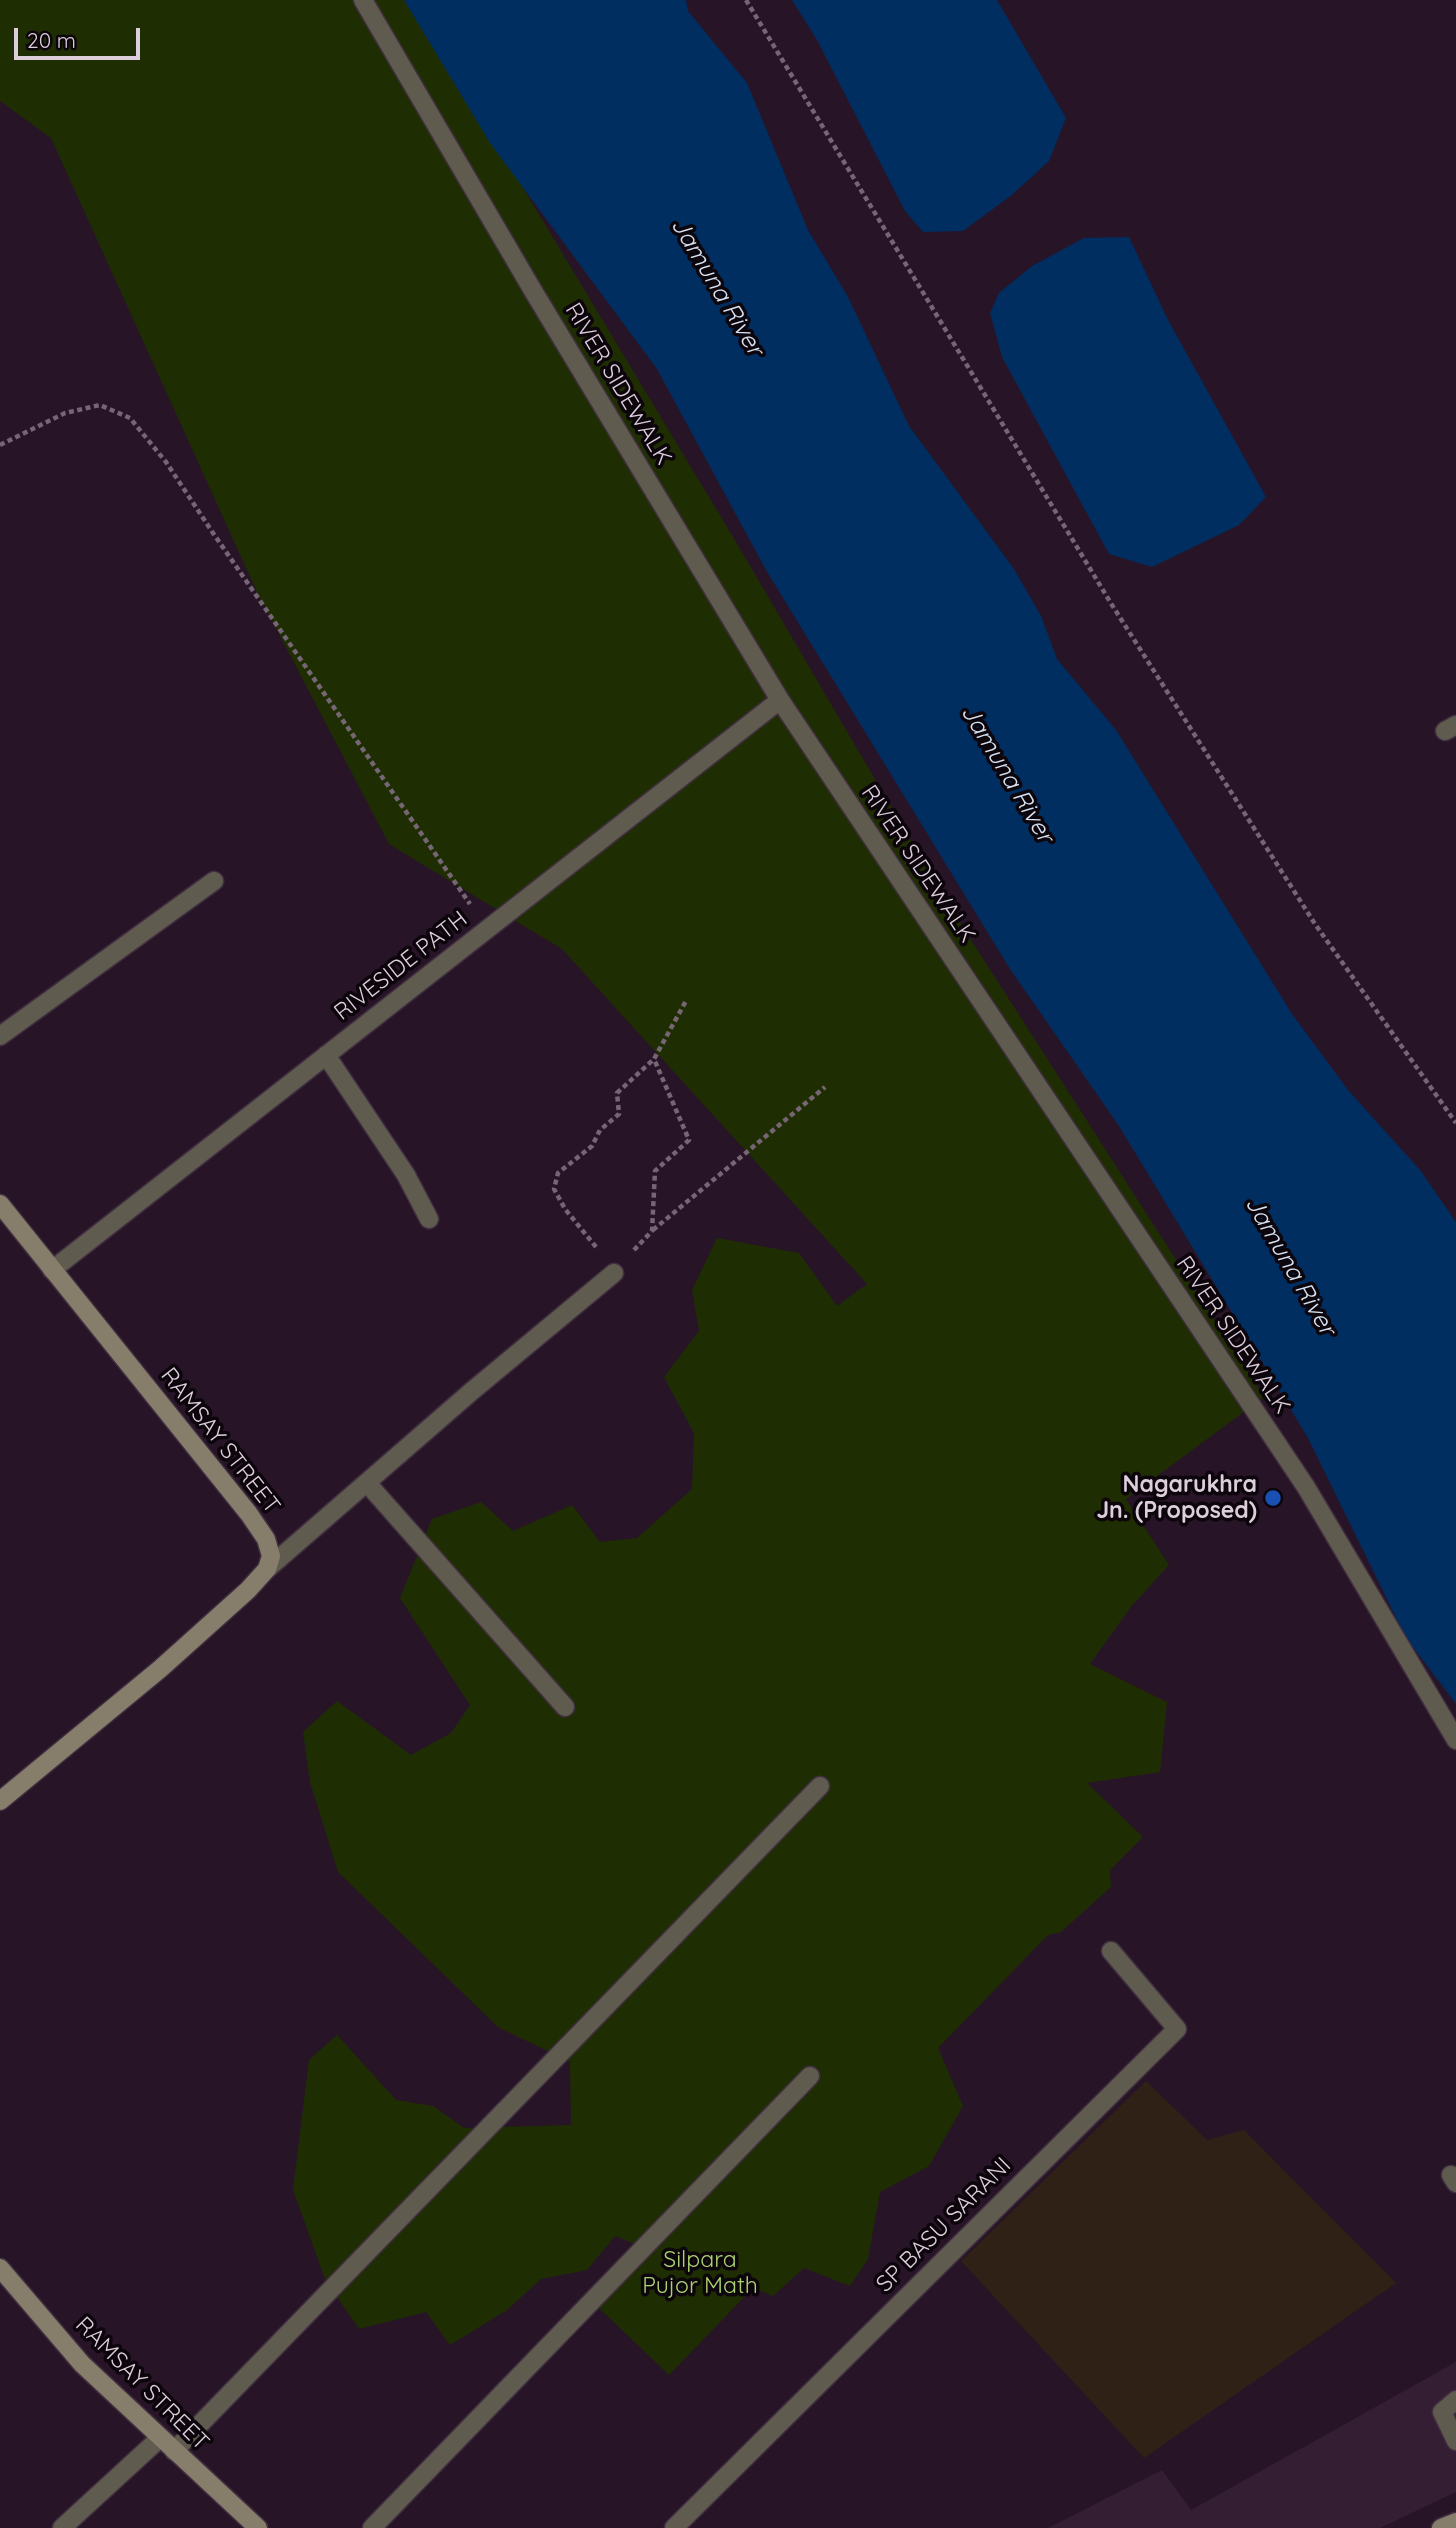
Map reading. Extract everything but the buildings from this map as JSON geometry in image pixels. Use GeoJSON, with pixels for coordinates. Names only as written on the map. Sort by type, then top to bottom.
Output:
{"type":"FeatureCollection","features":[{"type":"Feature","properties":{"kind":"street","name":"RIVER SIDEWALK"},"geometry":{"type":"LineString","coordinates":[[363,0],[525,277],[780,700],[1306,1487],[1456,1740]]}},
{"type":"Feature","properties":{"kind":"street","name":"RIVESIDE PATH"},"geometry":{"type":"LineString","coordinates":[[52,1270],[780,700]]}},
{"type":"Feature","properties":{"kind":"street"},"geometry":{"type":"LineString","coordinates":[[0,1037],[214,881]]}},
{"type":"Feature","properties":{"kind":"street"},"geometry":{"type":"LineString","coordinates":[[326,1055],[406,1175],[429,1219]]}},
{"type":"Feature","properties":{"kind":"street","name":"RAMSAY STREET"},"geometry":{"type":"LineString","coordinates":[[3,1214],[52,1270],[248,1514],[266,1539],[271,1556],[267,1569]]}},
{"type":"Feature","properties":{"kind":"street"},"geometry":{"type":"LineString","coordinates":[[0,1801],[160,1669],[248,1590],[267,1569],[472,1391],[614,1273]]}},
{"type":"Feature","properties":{"kind":"street"},"geometry":{"type":"LineString","coordinates":[[367,1483],[565,1707]]}},
{"type":"Feature","properties":{"kind":"street"},"geometry":{"type":"LineString","coordinates":[[174,2451],[820,1786]]}},
{"type":"Feature","properties":{"kind":"street","name":"SP BASU SARANI"},"geometry":{"type":"LineString","coordinates":[[674,2528],[1177,2028],[1111,1951]]}},
{"type":"Feature","properties":{"kind":"street"},"geometry":{"type":"LineString","coordinates":[[372,2528],[810,2076]]}},
{"type":"Feature","properties":{"kind":"street","name":"RAMSAY STREET"},"geometry":{"type":"LineString","coordinates":[[0,2267],[82,2364],[258,2528]]}},
{"type":"Feature","properties":{"kind":"street"},"geometry":{"type":"LineString","coordinates":[[1456,2400],[1442,2412],[1456,2441]]}},
{"type":"Feature","properties":{"kind":"street"},"geometry":{"type":"LineString","coordinates":[[62,2528],[160,2438]]}},
{"type":"Feature","properties":{"kind":"street"},"geometry":{"type":"LineString","coordinates":[[1441,2528],[1456,2522]]}},
{"type":"Feature","properties":{"kind":"path"},"geometry":{"type":"LineString","coordinates":[[746,0],[1112,606],[1315,924],[1456,1123]]}},
{"type":"Feature","properties":{"kind":"path"},"geometry":{"type":"LineString","coordinates":[[0,445],[65,413],[100,405],[130,418],[166,462],[487,929]]}},
{"type":"Feature","properties":{"kind":"path"},"geometry":{"type":"LineString","coordinates":[[687,999],[654,1059],[617,1093],[619,1114],[600,1130],[592,1146],[558,1173],[554,1189],[565,1209],[614,1273],[652,1231],[825,1087]]}},
{"type":"Feature","properties":{"kind":"path"},"geometry":{"type":"LineString","coordinates":[[652,1231],[655,1171],[690,1140],[654,1059]]}},
{"type":"Feature","properties":{"kind":"shaded area"},"geometry":{"type":"Polygon","coordinates":[[[1146,2081],[1207,2140],[1244,2130],[1396,2283],[1144,2458],[961,2261],[1146,2081]]]}},
{"type":"Feature","properties":{"kind":"shaded area"},"geometry":{"type":"Polygon","coordinates":[[[1456,2362],[1456,2492],[1380,2528],[1048,2528],[1162,2470],[1191,2510],[1456,2362]]]}},
{"type":"Feature","properties":{"kind":"green space","name":"Silpara Pujor Math"},"geometry":{"type":"Polygon","coordinates":[[[0,0],[410,0],[736,542],[948,904],[1264,1397],[1126,1499],[1169,1565],[1130,1608],[1090,1664],[1167,1702],[1160,1772],[1087,1783],[1143,1837],[1110,1870],[1111,1887],[1061,1932],[1048,1935],[938,2048],[963,2106],[929,2166],[880,2192],[868,2259],[850,2286],[804,2268],[773,2296],[753,2288],[669,2375],[599,2308],[653,2251],[615,2236],[587,2270],[541,2279],[507,2310],[450,2345],[426,2312],[359,2329],[325,2279],[293,2190],[309,2060],[337,2035],[396,2100],[433,2106],[464,2128],[571,2125],[570,2062],[498,2027],[338,1872],[310,1782],[303,1732],[337,1701],[411,1755],[451,1733],[470,1705],[400,1598],[432,1519],[481,1502],[513,1531],[572,1505],[600,1542],[637,1538],[692,1489],[694,1433],[664,1377],[699,1331],[692,1290],[717,1238],[799,1253],[837,1306],[867,1284],[562,949],[389,844],[257,592],[51,138],[0,101],[0,0]]]}},
{"type":"Feature","properties":{"kind":"water","name":"Jamuna River"},"geometry":{"type":"Polygon","coordinates":[[[404,0],[686,0],[688,11],[747,83],[808,230],[848,297],[909,426],[1014,569],[1041,616],[1057,659],[1116,730],[1292,1014],[1348,1090],[1420,1170],[1454,1219],[1456,1704],[1406,1638],[1308,1438],[1119,1126],[1010,969],[766,570],[657,369],[490,143],[404,0]]]}},
{"type":"Feature","properties":{"kind":"water"},"geometry":{"type":"Polygon","coordinates":[[[792,0],[997,0],[1066,118],[1049,161],[1012,195],[963,231],[923,232],[905,211],[817,40],[792,0]]]}},
{"type":"Feature","properties":{"kind":"water"},"geometry":{"type":"Polygon","coordinates":[[[1129,237],[1168,320],[1266,497],[1239,525],[1152,567],[1109,554],[1002,357],[990,313],[999,293],[1032,266],[1084,238],[1129,237]]]}},
{"type":"Feature","properties":{"kind":"place","name":"Nagarukhra Jn. (Proposed)"},"geometry":{"type":"Point","coordinates":[1273,1498]}}]}
